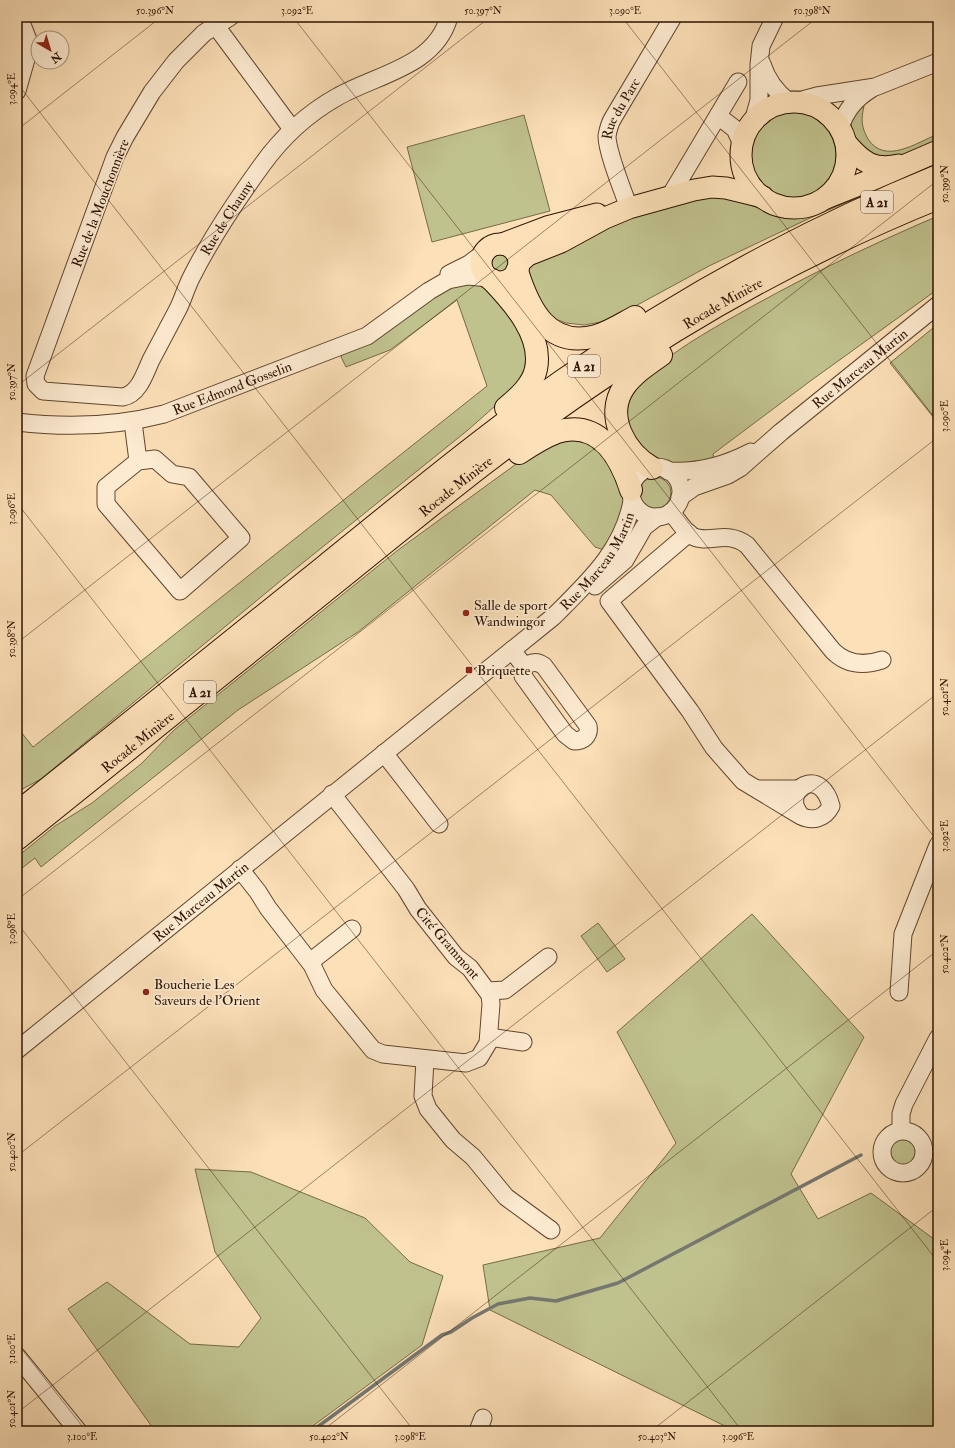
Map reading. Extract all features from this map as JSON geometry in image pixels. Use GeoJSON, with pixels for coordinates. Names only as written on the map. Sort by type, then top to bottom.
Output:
{"type":"FeatureCollection","features":[{"type":"Feature","properties":{"kind":"highway","name":"Rocade Minière"},"geometry":{"type":"LineString","coordinates":[[17,839],[376,538],[522,410],[622,340],[705,289],[818,230],[938,176]]}},
{"type":"Feature","properties":{"kind":"highway","name":"Rocade Minière"},"geometry":{"type":"LineString","coordinates":[[17,813],[376,538],[496,455],[581,392],[672,332],[761,281],[837,242],[938,198]]}},
{"type":"Feature","properties":{"kind":"highway"},"geometry":{"type":"LineString","coordinates":[[518,267],[530,307],[546,326],[564,336],[590,337],[617,327],[748,256],[818,230]]}},
{"type":"Feature","properties":{"kind":"highway"},"geometry":{"type":"LineString","coordinates":[[376,538],[421,476],[513,402],[529,385],[534,376],[537,359],[530,330],[503,292],[491,279]]}},
{"type":"Feature","properties":{"kind":"highway"},"geometry":{"type":"LineString","coordinates":[[660,469],[636,457],[621,434],[616,411],[618,399],[623,388],[650,362],[727,309],[761,281]]}},
{"type":"Feature","properties":{"kind":"highway"},"geometry":{"type":"LineString","coordinates":[[376,538],[536,442],[559,432],[582,431],[595,436],[607,444],[618,458],[631,495]]}},
{"type":"Feature","properties":{"kind":"main road"},"geometry":{"type":"LineString","coordinates":[[694,190],[724,172],[742,149],[748,130],[753,122],[766,110],[787,98],[818,108],[833,119],[843,136],[862,160],[874,166],[885,168],[913,161]]}},
{"type":"Feature","properties":{"kind":"main road"},"geometry":{"type":"LineString","coordinates":[[823,199],[833,191],[843,175],[846,162],[843,136]]}},
{"type":"Feature","properties":{"kind":"main road"},"geometry":{"type":"LineString","coordinates":[[742,149],[745,175],[754,190],[763,198]]}},
{"type":"Feature","properties":{"kind":"main road"},"geometry":{"type":"LineString","coordinates":[[629,208],[595,223],[561,242],[528,255],[506,280],[491,279],[482,266],[493,248],[568,221],[629,208],[670,196],[712,187],[726,188],[763,198],[773,203],[790,208],[807,206],[938,151]]}},
{"type":"Feature","properties":{"kind":"main road"},"geometry":{"type":"LineString","coordinates":[[493,248],[510,247],[515,252],[518,267]]}},
{"type":"Feature","properties":{"kind":"street"},"geometry":{"type":"LineString","coordinates":[[17,91],[30,45],[19,17]]}},
{"type":"Feature","properties":{"kind":"street","name":"Rue de Chauny"},"geometry":{"type":"LineString","coordinates":[[35,376],[38,387],[46,392],[123,397],[134,392],[143,378],[198,265],[261,165],[279,142],[292,129],[327,103],[346,92],[423,56],[442,35],[449,17]]}},
{"type":"Feature","properties":{"kind":"street","name":"Rue du Parc"},"geometry":{"type":"LineString","coordinates":[[629,208],[610,152],[608,130],[615,114],[673,17]]}},
{"type":"Feature","properties":{"kind":"street"},"geometry":{"type":"LineString","coordinates":[[753,122],[759,95],[760,54],[763,40],[775,17]]}},
{"type":"Feature","properties":{"kind":"street"},"geometry":{"type":"LineString","coordinates":[[219,20],[292,129]]}},
{"type":"Feature","properties":{"kind":"street","name":"Rue de la Mouchonnière"},"geometry":{"type":"LineString","coordinates":[[35,376],[119,147],[142,107],[170,68],[204,33],[219,20]]}},
{"type":"Feature","properties":{"kind":"street"},"geometry":{"type":"LineString","coordinates":[[760,54],[764,72],[787,98]]}},
{"type":"Feature","properties":{"kind":"street"},"geometry":{"type":"LineString","coordinates":[[670,196],[735,87],[747,96],[759,95],[787,98],[817,96],[875,87],[938,62]]}},
{"type":"Feature","properties":{"kind":"street"},"geometry":{"type":"LineString","coordinates":[[843,136],[843,118],[855,101],[875,87]]}},
{"type":"Feature","properties":{"kind":"street"},"geometry":{"type":"LineString","coordinates":[[718,116],[735,129],[742,149]]}},
{"type":"Feature","properties":{"kind":"street","name":"Rue Edmond Gosselin"},"geometry":{"type":"LineString","coordinates":[[17,422],[76,427],[133,422],[174,411],[362,338],[377,330],[429,291],[444,277],[470,264],[493,248]]}},
{"type":"Feature","properties":{"kind":"street","name":"Rue Edmond Gosselin"},"geometry":{"type":"LineString","coordinates":[[429,291],[448,280],[462,276],[491,279]]}},
{"type":"Feature","properties":{"kind":"street","name":"Rue Marceau Martin"},"geometry":{"type":"LineString","coordinates":[[552,617],[579,599],[620,565],[633,548],[644,527],[664,515],[678,504],[680,497],[698,485],[734,472],[938,305]]}},
{"type":"Feature","properties":{"kind":"street"},"geometry":{"type":"LineString","coordinates":[[133,422],[138,461]]}},
{"type":"Feature","properties":{"kind":"street","name":"Rue Marceau Martin"},"geometry":{"type":"LineString","coordinates":[[17,1050],[552,617],[592,578],[610,555],[625,526],[631,495],[637,476],[642,471],[660,469],[692,471],[718,466],[748,453],[781,432]]}},
{"type":"Feature","properties":{"kind":"street"},"geometry":{"type":"LineString","coordinates":[[155,459],[172,474],[189,477],[241,538],[180,591],[106,504],[106,487],[138,461],[155,459]]}},
{"type":"Feature","properties":{"kind":"street"},"geometry":{"type":"LineString","coordinates":[[660,469],[678,482],[680,497]]}},
{"type":"Feature","properties":{"kind":"street","name":"Rue Marceau Martin"},"geometry":{"type":"LineString","coordinates":[[631,495],[642,513],[664,515]]}},
{"type":"Feature","properties":{"kind":"street"},"geometry":{"type":"LineString","coordinates":[[664,515],[689,533],[700,538],[731,537],[742,541],[752,550],[837,655],[847,661],[863,664],[882,660]]}},
{"type":"Feature","properties":{"kind":"street"},"geometry":{"type":"LineString","coordinates":[[689,533],[609,601],[690,711],[714,748],[743,781],[755,789],[808,820],[821,817],[828,813],[831,806],[828,795],[823,788],[816,784],[809,784],[800,789],[755,789]]}},
{"type":"Feature","properties":{"kind":"street"},"geometry":{"type":"LineString","coordinates":[[512,650],[524,666],[523,676],[565,734],[574,741],[580,741],[587,736],[589,732],[588,726],[544,666],[539,662],[532,662],[524,666]]}},
{"type":"Feature","properties":{"kind":"street"},"geometry":{"type":"LineString","coordinates":[[384,753],[440,824]]}},
{"type":"Feature","properties":{"kind":"street"},"geometry":{"type":"LineString","coordinates":[[800,789],[795,798],[795,806],[801,816]]}},
{"type":"Feature","properties":{"kind":"street","name":"Cité Grammont"},"geometry":{"type":"LineString","coordinates":[[240,869],[310,962],[324,990],[373,1050],[382,1054],[425,1060],[470,1063],[482,1054],[489,1037],[492,1004],[488,991],[470,968],[456,957],[418,909],[404,885],[332,794]]}},
{"type":"Feature","properties":{"kind":"street"},"geometry":{"type":"LineString","coordinates":[[899,992],[903,934],[938,845]]}},
{"type":"Feature","properties":{"kind":"street"},"geometry":{"type":"LineString","coordinates":[[310,962],[352,929]]}},
{"type":"Feature","properties":{"kind":"street"},"geometry":{"type":"LineString","coordinates":[[488,991],[505,990],[548,958]]}},
{"type":"Feature","properties":{"kind":"street"},"geometry":{"type":"LineString","coordinates":[[489,1037],[523,1042]]}},
{"type":"Feature","properties":{"kind":"street"},"geometry":{"type":"LineString","coordinates":[[901,1130],[901,1114],[904,1104],[938,1038]]}},
{"type":"Feature","properties":{"kind":"street"},"geometry":{"type":"LineString","coordinates":[[425,1060],[423,1096],[428,1109],[453,1140],[473,1157],[506,1197],[551,1230]]}},
{"type":"Feature","properties":{"kind":"street"},"geometry":{"type":"LineString","coordinates":[[17,1356],[78,1431]]}},
{"type":"Feature","properties":{"kind":"green space"},"geometry":{"type":"Polygon","coordinates":[[[864,106],[862,115],[863,127],[868,139],[875,147],[883,150],[901,150],[938,134],[938,141],[898,156],[877,159],[858,146],[851,134],[851,123],[853,118],[864,106]]]}},
{"type":"Feature","properties":{"kind":"green space"},"geometry":{"type":"Polygon","coordinates":[[[785,112],[801,112],[810,115],[824,124],[833,138],[836,147],[836,163],[833,172],[824,186],[810,195],[801,198],[785,198],[769,191],[762,186],[757,179],[750,163],[750,147],[757,131],[762,124],[769,119],[785,112]]]}},
{"type":"Feature","properties":{"kind":"green space"},"geometry":{"type":"Polygon","coordinates":[[[524,115],[550,211],[432,242],[407,147],[524,115]]]}},
{"type":"Feature","properties":{"kind":"green space"},"geometry":{"type":"Polygon","coordinates":[[[938,159],[938,163],[810,218],[709,266],[619,315],[601,322],[584,325],[566,323],[550,317],[529,289],[527,265],[597,227],[714,191],[781,217],[807,214],[938,159]]]}},
{"type":"Feature","properties":{"kind":"green space"},"geometry":{"type":"Polygon","coordinates":[[[938,216],[938,289],[809,382],[713,454],[715,462],[681,467],[653,460],[627,430],[626,405],[631,391],[650,371],[701,335],[804,279],[884,240],[938,216]]]}},
{"type":"Feature","properties":{"kind":"green space"},"geometry":{"type":"Polygon","coordinates":[[[500,253],[507,256],[510,263],[507,270],[500,273],[493,270],[490,263],[493,256],[500,253]]]}},
{"type":"Feature","properties":{"kind":"green space"},"geometry":{"type":"Polygon","coordinates":[[[451,283],[485,285],[504,303],[527,346],[524,376],[512,391],[468,430],[284,578],[41,779],[17,792],[17,727],[33,747],[487,386],[457,300],[390,350],[346,367],[341,357],[343,353],[451,283]]]}},
{"type":"Feature","properties":{"kind":"green space"},"geometry":{"type":"Polygon","coordinates":[[[938,324],[938,423],[890,363],[938,324]]]}},
{"type":"Feature","properties":{"kind":"green space"},"geometry":{"type":"Polygon","coordinates":[[[563,439],[580,440],[600,449],[623,482],[625,502],[607,551],[595,547],[551,495],[535,490],[358,632],[238,710],[41,867],[35,858],[17,872],[17,857],[55,826],[92,803],[141,764],[174,730],[398,550],[523,459],[563,439]]]}},
{"type":"Feature","properties":{"kind":"green space"},"geometry":{"type":"Polygon","coordinates":[[[655,477],[661,478],[668,484],[671,493],[670,499],[664,506],[655,509],[649,508],[642,502],[639,493],[640,487],[646,480],[655,477]]]}},
{"type":"Feature","properties":{"kind":"green space"},"geometry":{"type":"Polygon","coordinates":[[[752,914],[864,1037],[791,1174],[818,1219],[871,1193],[938,1242],[938,1431],[735,1431],[490,1310],[483,1265],[600,1238],[676,1143],[617,1032],[752,914]]]}},
{"type":"Feature","properties":{"kind":"green space"},"geometry":{"type":"Polygon","coordinates":[[[598,923],[625,959],[607,972],[581,936],[598,923]]]}},
{"type":"Feature","properties":{"kind":"green space"},"geometry":{"type":"Polygon","coordinates":[[[902,1139],[912,1143],[916,1153],[912,1163],[902,1167],[892,1163],[888,1153],[892,1143],[902,1139]]]}},
{"type":"Feature","properties":{"kind":"green space"},"geometry":{"type":"Polygon","coordinates":[[[195,1169],[251,1172],[365,1218],[410,1262],[443,1276],[422,1345],[306,1431],[155,1431],[68,1309],[107,1282],[190,1344],[239,1347],[261,1318],[215,1252],[195,1169]]]}},
{"type":"Feature","properties":{"kind":"waterway"},"geometry":{"type":"LineString","coordinates":[[312,1431],[442,1335],[451,1332],[472,1318],[498,1304],[530,1298],[556,1301],[618,1283],[861,1155]]}},
{"type":"Feature","properties":{"kind":"place","name":"Salle de sport Wandwingor"},"geometry":{"type":"Point","coordinates":[466,613]}},
{"type":"Feature","properties":{"kind":"place","name":"Briquette"},"geometry":{"type":"Point","coordinates":[469,670]}},
{"type":"Feature","properties":{"kind":"place","name":"Boucherie Les Saveurs de l'Orient"},"geometry":{"type":"Point","coordinates":[146,992]}}]}
